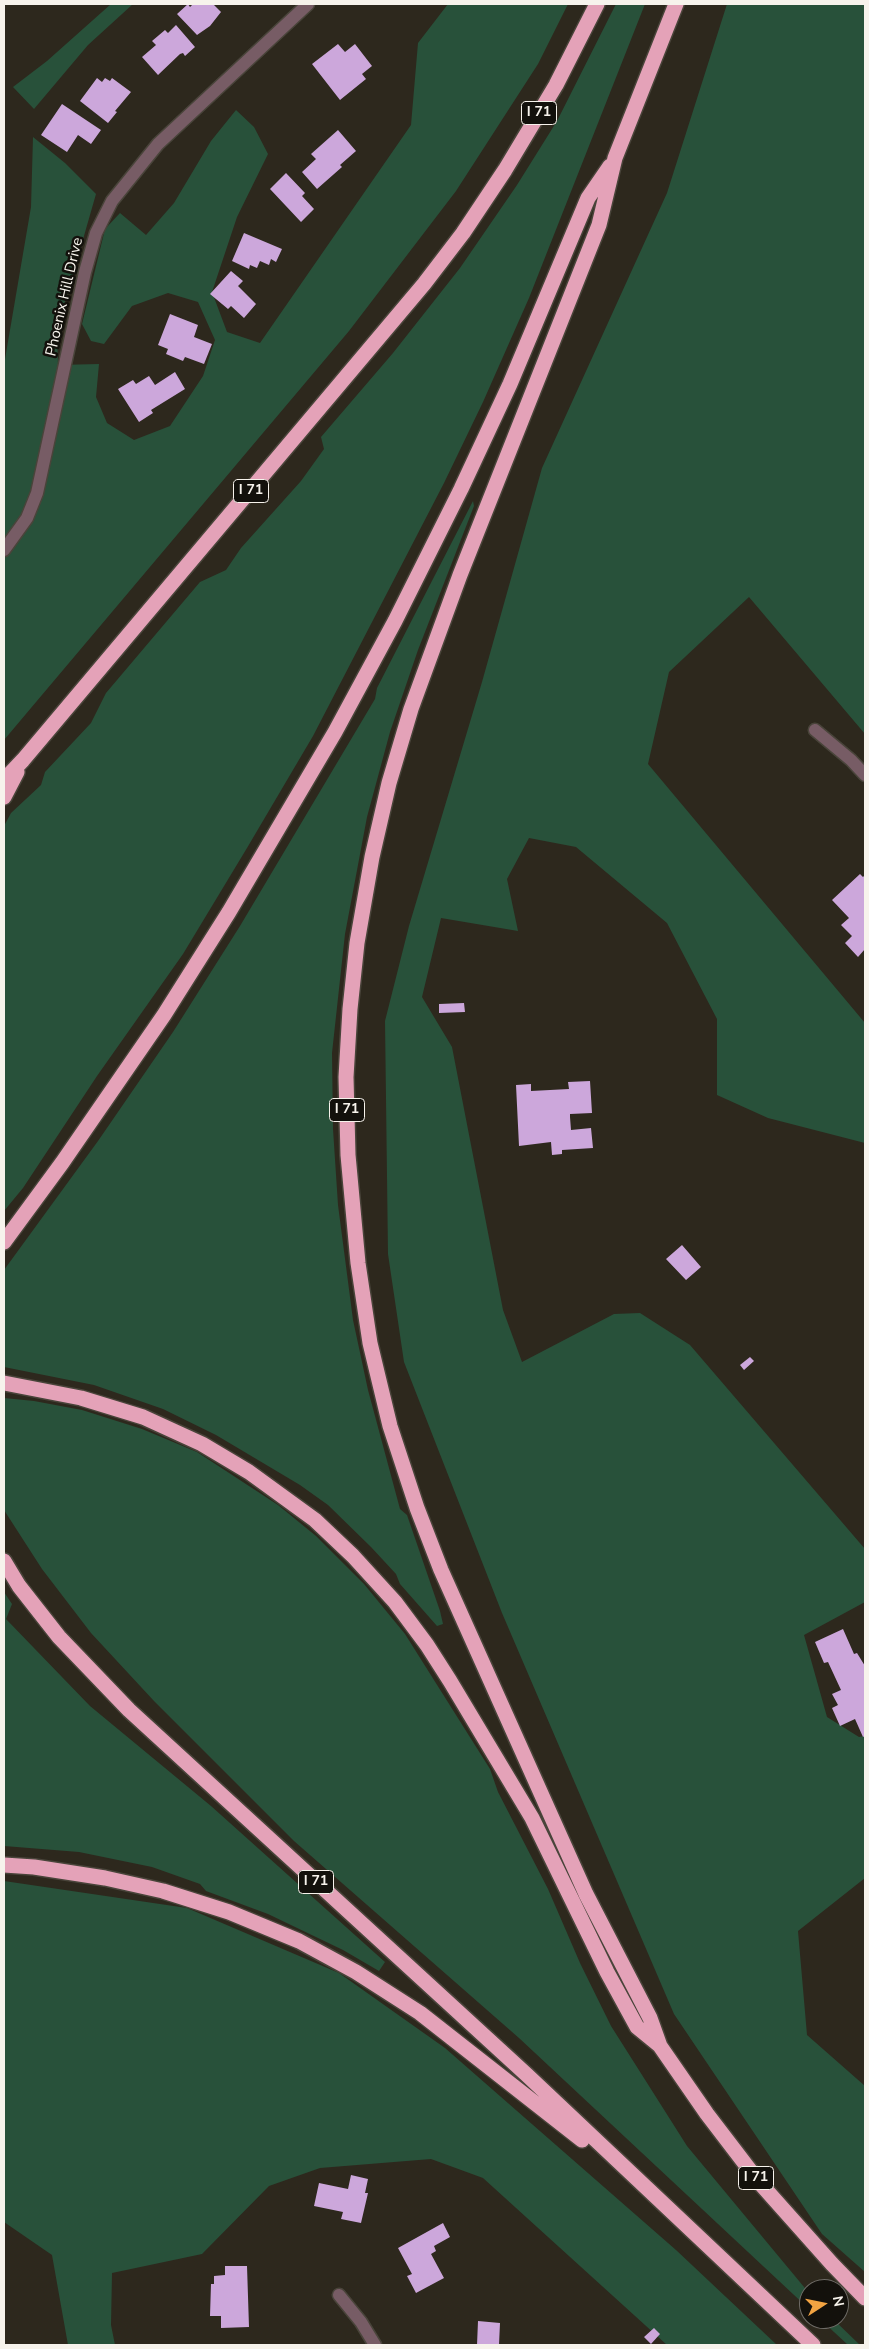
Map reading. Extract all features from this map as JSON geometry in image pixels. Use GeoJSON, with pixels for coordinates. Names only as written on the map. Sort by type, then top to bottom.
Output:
{"type":"FeatureCollection","features":[{"type":"Feature","properties":{"kind":"highway","name":"I 71"},"geometry":{"type":"LineString","coordinates":[[4,797],[24,760],[424,284],[463,233],[505,170],[556,85],[597,4]]}},
{"type":"Feature","properties":{"kind":"highway","name":"I 71"},"geometry":{"type":"LineString","coordinates":[[676,4],[615,158],[599,225],[460,575],[411,710],[389,783],[372,857],[357,942],[350,1009],[346,1077],[348,1155],[358,1263],[370,1344],[390,1426],[441,1570],[529,1769],[590,1902],[650,2018],[660,2046],[707,2114],[759,2182],[865,2298]]}},
{"type":"Feature","properties":{"kind":"highway"},"geometry":{"type":"LineString","coordinates":[[4,1242],[164,1015],[229,912],[335,732],[395,621],[461,489],[510,384],[588,198],[615,158]]}},
{"type":"Feature","properties":{"kind":"highway"},"geometry":{"type":"LineString","coordinates":[[4,780],[24,760]]}},
{"type":"Feature","properties":{"kind":"highway"},"geometry":{"type":"LineString","coordinates":[[4,1384],[81,1398],[143,1418],[202,1444],[256,1477],[315,1520],[353,1556],[394,1602],[427,1645],[450,1681],[532,1818],[607,1972],[637,2027],[660,2046]]}},
{"type":"Feature","properties":{"kind":"highway","name":"I 71"},"geometry":{"type":"LineString","coordinates":[[4,1561],[19,1586],[59,1636],[104,1685],[527,2075],[644,2188],[813,2345]]}},
{"type":"Feature","properties":{"kind":"highway"},"geometry":{"type":"LineString","coordinates":[[4,1865],[34,1867],[105,1878],[163,1891],[229,1912],[299,1941],[356,1972],[420,2013],[644,2188]]}},
{"type":"Feature","properties":{"kind":"street","name":"Phoenix Hill Drive"},"geometry":{"type":"LineString","coordinates":[[4,550],[27,518],[37,493],[55,420],[85,272],[96,233],[112,201],[158,144],[308,4]]}},
{"type":"Feature","properties":{"kind":"street"},"geometry":{"type":"LineString","coordinates":[[815,730],[851,760],[865,775]]}},
{"type":"Feature","properties":{"kind":"street"},"geometry":{"type":"LineString","coordinates":[[339,2295],[361,2322],[375,2345]]}},
{"type":"Feature","properties":{"kind":"green space"},"geometry":{"type":"Polygon","coordinates":[[[111,4],[133,4],[88,45],[34,109],[13,87],[47,61],[111,4]]]}},
{"type":"Feature","properties":{"kind":"green space"},"geometry":{"type":"Polygon","coordinates":[[[448,4],[568,4],[538,64],[456,191],[349,331],[4,740],[4,365],[31,207],[33,137],[65,163],[96,194],[57,330],[58,365],[99,364],[96,397],[107,423],[134,440],[170,426],[203,376],[215,340],[198,302],[168,293],[132,306],[104,344],[91,341],[82,324],[105,229],[120,213],[146,235],[174,203],[211,141],[236,110],[254,127],[268,154],[237,217],[212,292],[227,332],[260,343],[411,125],[418,43],[448,4]]]}},
{"type":"Feature","properties":{"kind":"green space"},"geometry":{"type":"Polygon","coordinates":[[[616,4],[645,4],[529,298],[483,402],[444,483],[313,736],[183,954],[97,1076],[23,1188],[4,1211],[4,826],[11,813],[41,785],[45,772],[91,723],[106,693],[200,582],[226,570],[241,548],[301,481],[324,449],[321,437],[393,353],[460,268],[517,185],[557,121],[616,4]]]}},
{"type":"Feature","properties":{"kind":"green space"},"geometry":{"type":"Polygon","coordinates":[[[727,4],[865,4],[865,734],[749,597],[669,672],[648,764],[865,1023],[865,1143],[768,1118],[717,1095],[717,1019],[667,923],[576,847],[529,838],[507,879],[518,931],[441,918],[422,997],[452,1047],[503,1310],[522,1362],[614,1314],[640,1313],[690,1345],[865,1549],[865,1602],[804,1635],[827,1717],[859,1737],[865,1736],[865,1878],[798,1931],[807,2035],[865,2086],[865,2272],[822,2234],[674,2014],[502,1613],[404,1362],[388,1254],[385,1021],[409,926],[482,682],[542,468],[667,193],[727,4]]]}},
{"type":"Feature","properties":{"kind":"green space"},"geometry":{"type":"Polygon","coordinates":[[[473,501],[474,506],[418,650],[390,732],[367,817],[345,934],[332,1053],[333,1129],[338,1205],[353,1320],[368,1390],[400,1509],[407,1515],[440,1611],[443,1624],[437,1626],[400,1584],[396,1574],[371,1547],[328,1505],[300,1485],[216,1435],[163,1409],[94,1385],[4,1367],[4,1270],[98,1141],[173,1032],[240,926],[375,699],[377,688],[473,501]]]}},
{"type":"Feature","properties":{"kind":"green space"},"geometry":{"type":"Polygon","coordinates":[[[4,1398],[34,1401],[82,1410],[142,1429],[197,1452],[278,1505],[316,1536],[364,1584],[405,1634],[490,1769],[498,1792],[548,1889],[580,1963],[611,2026],[687,2146],[799,2281],[799,2300],[519,2038],[294,1841],[154,1701],[91,1633],[42,1569],[4,1510],[4,1398]]]}},
{"type":"Feature","properties":{"kind":"green space"},"geometry":{"type":"Polygon","coordinates":[[[4,1592],[12,1604],[6,1619],[90,1706],[211,1806],[385,1962],[379,1971],[343,1950],[268,1914],[206,1891],[200,1884],[152,1867],[79,1852],[4,1846],[4,1592]]]}},
{"type":"Feature","properties":{"kind":"green space"},"geometry":{"type":"Polygon","coordinates":[[[4,1881],[187,1908],[339,1973],[445,2048],[676,2250],[777,2345],[667,2345],[483,2178],[431,2159],[320,2168],[269,2186],[202,2254],[112,2273],[111,2325],[115,2345],[68,2345],[52,2255],[4,2222],[4,1881]]]}},
{"type":"Feature","properties":{"kind":"green space"},"geometry":{"type":"Polygon","coordinates":[[[831,2329],[843,2329],[860,2345],[848,2345],[831,2329]]]}},
{"type":"Feature","properties":{"kind":"building"},"geometry":{"type":"Polygon","coordinates":[[[188,4],[190,7],[193,4],[213,4],[221,12],[210,26],[197,35],[177,14],[188,4]]]}},
{"type":"Feature","properties":{"kind":"building"},"geometry":{"type":"Polygon","coordinates":[[[176,25],[195,47],[185,56],[183,53],[180,54],[158,75],[142,57],[156,45],[152,41],[165,30],[168,33],[176,25]]]}},
{"type":"Feature","properties":{"kind":"building"},"geometry":{"type":"Polygon","coordinates":[[[338,44],[345,52],[355,44],[372,66],[362,74],[366,79],[340,100],[312,64],[338,44]]]}},
{"type":"Feature","properties":{"kind":"building"},"geometry":{"type":"Polygon","coordinates":[[[97,78],[102,82],[105,78],[110,81],[112,78],[131,92],[115,111],[117,112],[108,123],[80,101],[97,78]]]}},
{"type":"Feature","properties":{"kind":"building"},"geometry":{"type":"Polygon","coordinates":[[[62,104],[101,130],[91,144],[78,135],[67,152],[41,135],[62,104]]]}},
{"type":"Feature","properties":{"kind":"building"},"geometry":{"type":"Polygon","coordinates":[[[338,130],[356,151],[340,165],[342,167],[317,189],[302,172],[316,159],[311,154],[338,130]]]}},
{"type":"Feature","properties":{"kind":"building"},"geometry":{"type":"Polygon","coordinates":[[[286,173],[305,193],[302,196],[314,209],[301,222],[270,189],[286,173]]]}},
{"type":"Feature","properties":{"kind":"building"},"geometry":{"type":"Polygon","coordinates":[[[244,233],[282,249],[276,262],[271,259],[269,265],[260,261],[257,268],[250,265],[249,269],[232,261],[244,233]]]}},
{"type":"Feature","properties":{"kind":"building"},"geometry":{"type":"Polygon","coordinates":[[[231,271],[243,281],[238,286],[256,304],[244,318],[231,306],[228,309],[210,294],[231,271]]]}},
{"type":"Feature","properties":{"kind":"building"},"geometry":{"type":"Polygon","coordinates":[[[170,314],[198,325],[194,337],[212,344],[204,364],[185,357],[183,361],[166,354],[168,349],[158,345],[170,314]]]}},
{"type":"Feature","properties":{"kind":"building"},"geometry":{"type":"Polygon","coordinates":[[[175,372],[185,389],[151,410],[153,413],[139,422],[118,389],[133,380],[136,384],[149,376],[155,385],[175,372]]]}},
{"type":"Feature","properties":{"kind":"building"},"geometry":{"type":"Polygon","coordinates":[[[860,874],[863,877],[865,875],[865,949],[858,957],[845,943],[852,936],[841,925],[849,918],[832,900],[860,874]]]}},
{"type":"Feature","properties":{"kind":"building"},"geometry":{"type":"Polygon","coordinates":[[[464,1003],[465,1012],[439,1013],[439,1004],[464,1003]]]}},
{"type":"Feature","properties":{"kind":"building"},"geometry":{"type":"Polygon","coordinates":[[[590,1081],[592,1113],[570,1114],[570,1117],[571,1130],[591,1128],[593,1148],[562,1150],[562,1154],[552,1155],[551,1142],[519,1146],[516,1085],[531,1084],[531,1091],[569,1089],[568,1082],[590,1081]]]}},
{"type":"Feature","properties":{"kind":"building"},"geometry":{"type":"Polygon","coordinates":[[[682,1245],[701,1267],[686,1280],[666,1259],[682,1245]]]}},
{"type":"Feature","properties":{"kind":"building"},"geometry":{"type":"Polygon","coordinates":[[[750,1357],[754,1361],[744,1370],[740,1365],[750,1357]]]}},
{"type":"Feature","properties":{"kind":"building"},"geometry":{"type":"Polygon","coordinates":[[[843,1629],[854,1654],[857,1653],[865,1666],[865,1736],[863,1737],[855,1719],[840,1726],[832,1708],[838,1705],[832,1694],[841,1690],[828,1662],[824,1663],[815,1642],[843,1629]]]}},
{"type":"Feature","properties":{"kind":"building"},"geometry":{"type":"Polygon","coordinates":[[[351,2175],[368,2179],[365,2193],[368,2193],[361,2223],[341,2219],[343,2212],[314,2206],[319,2183],[348,2189],[351,2175]]]}},
{"type":"Feature","properties":{"kind":"building"},"geometry":{"type":"Polygon","coordinates":[[[443,2223],[450,2237],[434,2246],[436,2251],[431,2254],[444,2278],[416,2293],[407,2276],[412,2274],[398,2248],[443,2223]]]}},
{"type":"Feature","properties":{"kind":"building"},"geometry":{"type":"Polygon","coordinates":[[[225,2266],[247,2266],[249,2327],[221,2328],[221,2316],[210,2316],[211,2284],[214,2284],[214,2276],[225,2275],[225,2266]]]}},
{"type":"Feature","properties":{"kind":"building"},"geometry":{"type":"Polygon","coordinates":[[[478,2321],[500,2323],[499,2345],[477,2345],[478,2321]]]}},
{"type":"Feature","properties":{"kind":"building"},"geometry":{"type":"Polygon","coordinates":[[[654,2328],[660,2334],[651,2344],[644,2337],[654,2328]]]}}]}
